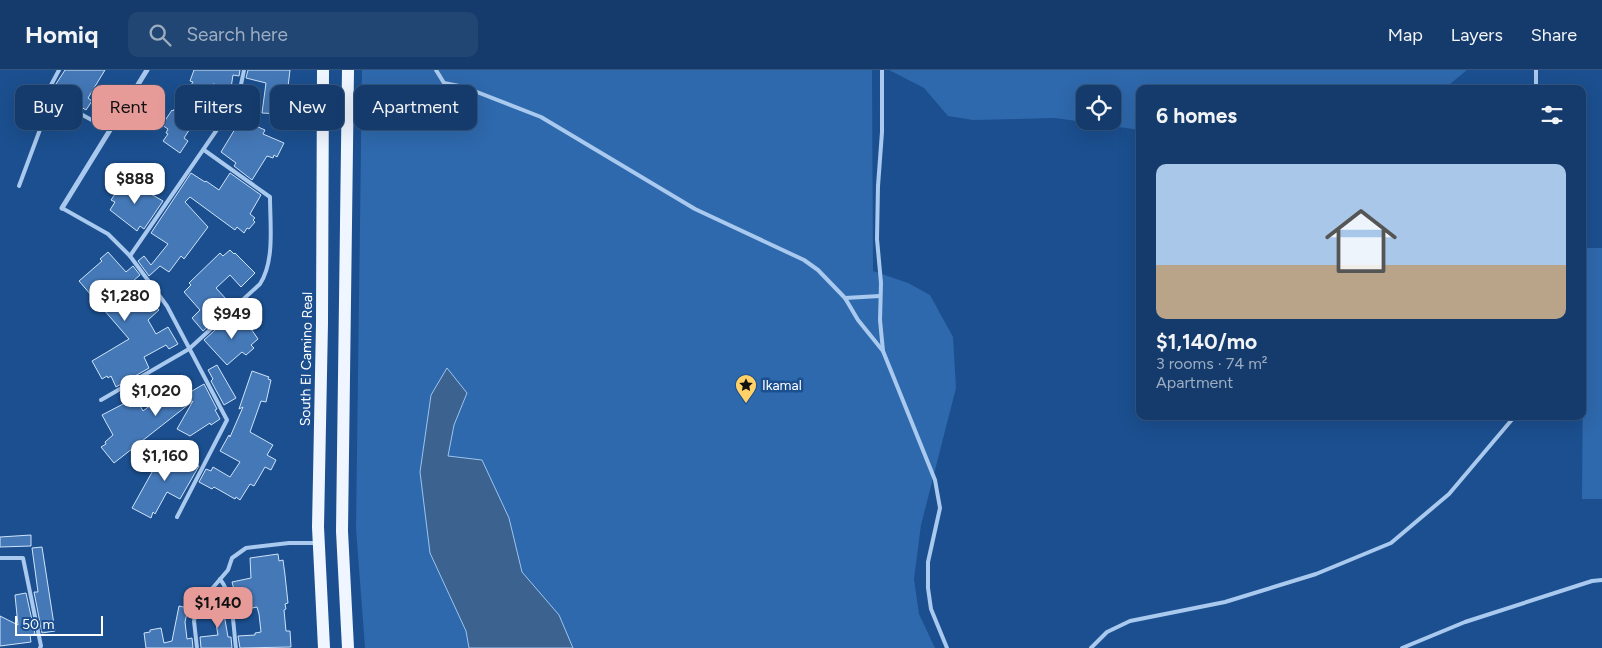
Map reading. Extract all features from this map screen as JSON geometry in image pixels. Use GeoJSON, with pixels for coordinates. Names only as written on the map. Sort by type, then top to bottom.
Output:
{"type":"FeatureCollection","features":[{"type":"Feature","properties":{"kind":"main road","name":"South El Camino Real"},"geometry":{"type":"LineString","coordinates":[[323,70],[322,313],[318,543],[324,648]]}},
{"type":"Feature","properties":{"kind":"main road"},"geometry":{"type":"LineString","coordinates":[[348,70],[342,531],[348,648]]}},
{"type":"Feature","properties":{"kind":"street"},"geometry":{"type":"LineString","coordinates":[[138,85],[147,70]]}},
{"type":"Feature","properties":{"kind":"street"},"geometry":{"type":"LineString","coordinates":[[62,208],[110,130]]}},
{"type":"Feature","properties":{"kind":"lane"},"geometry":{"type":"LineString","coordinates":[[51,85],[59,70]]}},
{"type":"Feature","properties":{"kind":"lane"},"geometry":{"type":"LineString","coordinates":[[130,256],[238,100],[244,70]]}},
{"type":"Feature","properties":{"kind":"lane"},"geometry":{"type":"LineString","coordinates":[[436,70],[444,82],[464,87],[541,117],[695,209],[804,260],[818,270],[844,298],[858,320],[883,351]]}},
{"type":"Feature","properties":{"kind":"lane"},"geometry":{"type":"LineString","coordinates":[[882,70],[882,132],[877,239],[883,351],[935,480],[940,508],[928,562],[928,588],[931,609],[947,648]]}},
{"type":"Feature","properties":{"kind":"lane"},"geometry":{"type":"LineString","coordinates":[[1536,70],[1536,85]]}},
{"type":"Feature","properties":{"kind":"lane"},"geometry":{"type":"LineString","coordinates":[[19,186],[40,130]]}},
{"type":"Feature","properties":{"kind":"lane"},"geometry":{"type":"LineString","coordinates":[[101,400],[189,349],[260,284],[266,275],[269,262],[270,197],[204,150]]}},
{"type":"Feature","properties":{"kind":"lane"},"geometry":{"type":"LineString","coordinates":[[62,208],[108,234],[130,256],[167,306],[227,420],[177,517]]}},
{"type":"Feature","properties":{"kind":"lane"},"geometry":{"type":"LineString","coordinates":[[844,298],[880,296]]}},
{"type":"Feature","properties":{"kind":"lane"},"geometry":{"type":"LineString","coordinates":[[1091,648],[1107,632],[1130,620],[1224,602],[1316,574],[1391,543],[1449,494],[1512,420]]}},
{"type":"Feature","properties":{"kind":"lane"},"geometry":{"type":"LineString","coordinates":[[197,648],[194,621],[198,605],[228,570],[232,558],[246,548],[289,543],[318,543]]}},
{"type":"Feature","properties":{"kind":"lane"},"geometry":{"type":"LineString","coordinates":[[0,558],[23,558],[40,648]]}},
{"type":"Feature","properties":{"kind":"lane"},"geometry":{"type":"LineString","coordinates":[[220,579],[225,586],[230,606],[236,648]]}},
{"type":"Feature","properties":{"kind":"lane"},"geometry":{"type":"LineString","coordinates":[[1402,648],[1465,622],[1592,581],[1602,580]]}},
{"type":"Feature","properties":{"kind":"shaded area"},"geometry":{"type":"Polygon","coordinates":[[[362,70],[872,70],[873,271],[908,283],[930,295],[953,337],[956,388],[921,525],[914,579],[919,614],[935,648],[365,648],[356,528],[361,130],[477,130],[477,85],[362,85],[362,70]]]}},
{"type":"Feature","properties":{"kind":"shaded area"},"geometry":{"type":"Polygon","coordinates":[[[889,70],[1467,70],[1449,85],[1136,85],[1136,129],[1121,127],[1121,85],[1076,85],[1076,121],[1055,118],[973,120],[948,116],[924,88],[889,70]]]}},
{"type":"Feature","properties":{"kind":"shaded area"},"geometry":{"type":"Polygon","coordinates":[[[1586,248],[1602,248],[1602,499],[1582,499],[1583,420],[1586,420],[1586,248]]]}},
{"type":"Feature","properties":{"kind":"shaded area"},"geometry":{"type":"Polygon","coordinates":[[[447,368],[467,393],[454,425],[448,456],[482,460],[509,518],[522,572],[559,615],[573,648],[469,648],[466,631],[430,553],[420,472],[431,395],[447,368]]]}},
{"type":"Feature","properties":{"kind":"building"},"geometry":{"type":"Polygon","coordinates":[[[65,70],[105,70],[96,85],[92,85],[92,91],[88,98],[92,101],[86,110],[82,108],[82,85],[55,85],[65,70]]]}},
{"type":"Feature","properties":{"kind":"building"},"geometry":{"type":"Polygon","coordinates":[[[194,70],[240,70],[239,76],[233,75],[231,85],[191,85],[193,82],[190,81],[194,70]]]}},
{"type":"Feature","properties":{"kind":"building"},"geometry":{"type":"Polygon","coordinates":[[[248,70],[290,70],[288,85],[270,85],[270,113],[262,113],[266,83],[246,78],[248,70]]]}},
{"type":"Feature","properties":{"kind":"building"},"geometry":{"type":"Polygon","coordinates":[[[175,108],[175,130],[189,130],[184,138],[188,141],[180,153],[163,141],[168,134],[166,133],[168,129],[165,127],[165,120],[175,108]]]}},
{"type":"Feature","properties":{"kind":"building"},"geometry":{"type":"Polygon","coordinates":[[[260,128],[265,130],[263,134],[284,143],[277,157],[274,155],[273,158],[267,156],[252,180],[234,166],[236,163],[221,152],[234,130],[260,130],[260,128]]]}},
{"type":"Feature","properties":{"kind":"building"},"geometry":{"type":"Polygon","coordinates":[[[191,173],[219,190],[230,173],[261,195],[250,214],[255,218],[253,220],[255,222],[244,233],[237,227],[235,230],[190,197],[185,202],[208,227],[184,259],[181,256],[169,272],[160,266],[149,276],[138,261],[144,256],[151,265],[168,244],[151,233],[191,173]]]}},
{"type":"Feature","properties":{"kind":"building"},"geometry":{"type":"Polygon","coordinates":[[[131,177],[145,183],[144,190],[163,201],[144,229],[140,226],[137,231],[110,210],[115,202],[111,200],[117,191],[121,193],[131,177]]]}},
{"type":"Feature","properties":{"kind":"building"},"geometry":{"type":"Polygon","coordinates":[[[230,250],[255,273],[241,287],[230,275],[216,288],[227,300],[223,303],[228,308],[203,331],[192,318],[200,310],[184,292],[191,285],[189,283],[220,253],[223,256],[230,250]]]}},
{"type":"Feature","properties":{"kind":"building"},"geometry":{"type":"Polygon","coordinates":[[[108,252],[126,272],[133,266],[140,275],[119,293],[132,308],[146,295],[159,310],[148,320],[156,334],[168,327],[178,344],[169,349],[166,345],[144,357],[149,368],[116,387],[111,376],[102,379],[92,361],[129,339],[79,281],[102,261],[100,259],[108,252]]]}},
{"type":"Feature","properties":{"kind":"building"},"geometry":{"type":"Polygon","coordinates":[[[233,314],[244,326],[249,326],[258,339],[251,345],[254,348],[246,355],[242,352],[227,365],[204,340],[233,314]]]}},
{"type":"Feature","properties":{"kind":"building"},"geometry":{"type":"Polygon","coordinates":[[[217,365],[236,398],[224,405],[211,381],[213,379],[208,370],[217,365]]]}},
{"type":"Feature","properties":{"kind":"building"},"geometry":{"type":"Polygon","coordinates":[[[252,371],[269,377],[268,379],[271,380],[266,402],[261,401],[250,432],[273,445],[267,455],[276,460],[271,470],[265,467],[254,486],[250,484],[240,500],[199,482],[206,469],[211,471],[213,467],[230,477],[240,462],[220,451],[229,435],[230,437],[243,407],[239,409],[252,371]]]}},
{"type":"Feature","properties":{"kind":"building"},"geometry":{"type":"Polygon","coordinates":[[[170,377],[178,390],[181,388],[187,394],[204,384],[220,419],[190,436],[177,429],[193,401],[114,463],[101,447],[113,435],[102,415],[125,403],[120,393],[130,388],[143,411],[160,398],[153,387],[170,377]]]}},
{"type":"Feature","properties":{"kind":"building"},"geometry":{"type":"Polygon","coordinates":[[[168,446],[181,453],[180,456],[199,466],[180,499],[167,492],[151,518],[132,508],[168,446]]]}},
{"type":"Feature","properties":{"kind":"building"},"geometry":{"type":"Polygon","coordinates":[[[31,535],[31,546],[0,547],[0,537],[31,535]]]}},
{"type":"Feature","properties":{"kind":"building"},"geometry":{"type":"Polygon","coordinates":[[[42,547],[55,631],[42,633],[34,592],[38,592],[32,548],[42,547]]]}},
{"type":"Feature","properties":{"kind":"building"},"geometry":{"type":"Polygon","coordinates":[[[278,554],[279,561],[283,560],[288,603],[285,604],[286,609],[284,610],[286,631],[290,631],[291,647],[240,648],[238,636],[255,635],[255,633],[261,632],[259,614],[257,607],[236,611],[233,598],[236,597],[232,582],[251,578],[250,558],[278,554]]]}},
{"type":"Feature","properties":{"kind":"building"},"geometry":{"type":"Polygon","coordinates":[[[26,593],[35,634],[30,635],[31,642],[0,646],[0,616],[18,625],[15,595],[26,593]]]}},
{"type":"Feature","properties":{"kind":"building"},"geometry":{"type":"Polygon","coordinates":[[[225,599],[228,613],[224,614],[228,637],[231,637],[232,648],[201,648],[200,637],[218,635],[212,601],[225,599]]]}},
{"type":"Feature","properties":{"kind":"building"},"geometry":{"type":"Polygon","coordinates":[[[179,606],[188,608],[185,622],[187,639],[192,638],[193,648],[146,648],[144,633],[150,632],[150,630],[161,628],[164,643],[172,641],[179,606]]]}},
{"type":"Feature","properties":{"kind":"place","name":"Ikamal"},"geometry":{"type":"Point","coordinates":[746,404]}}]}
